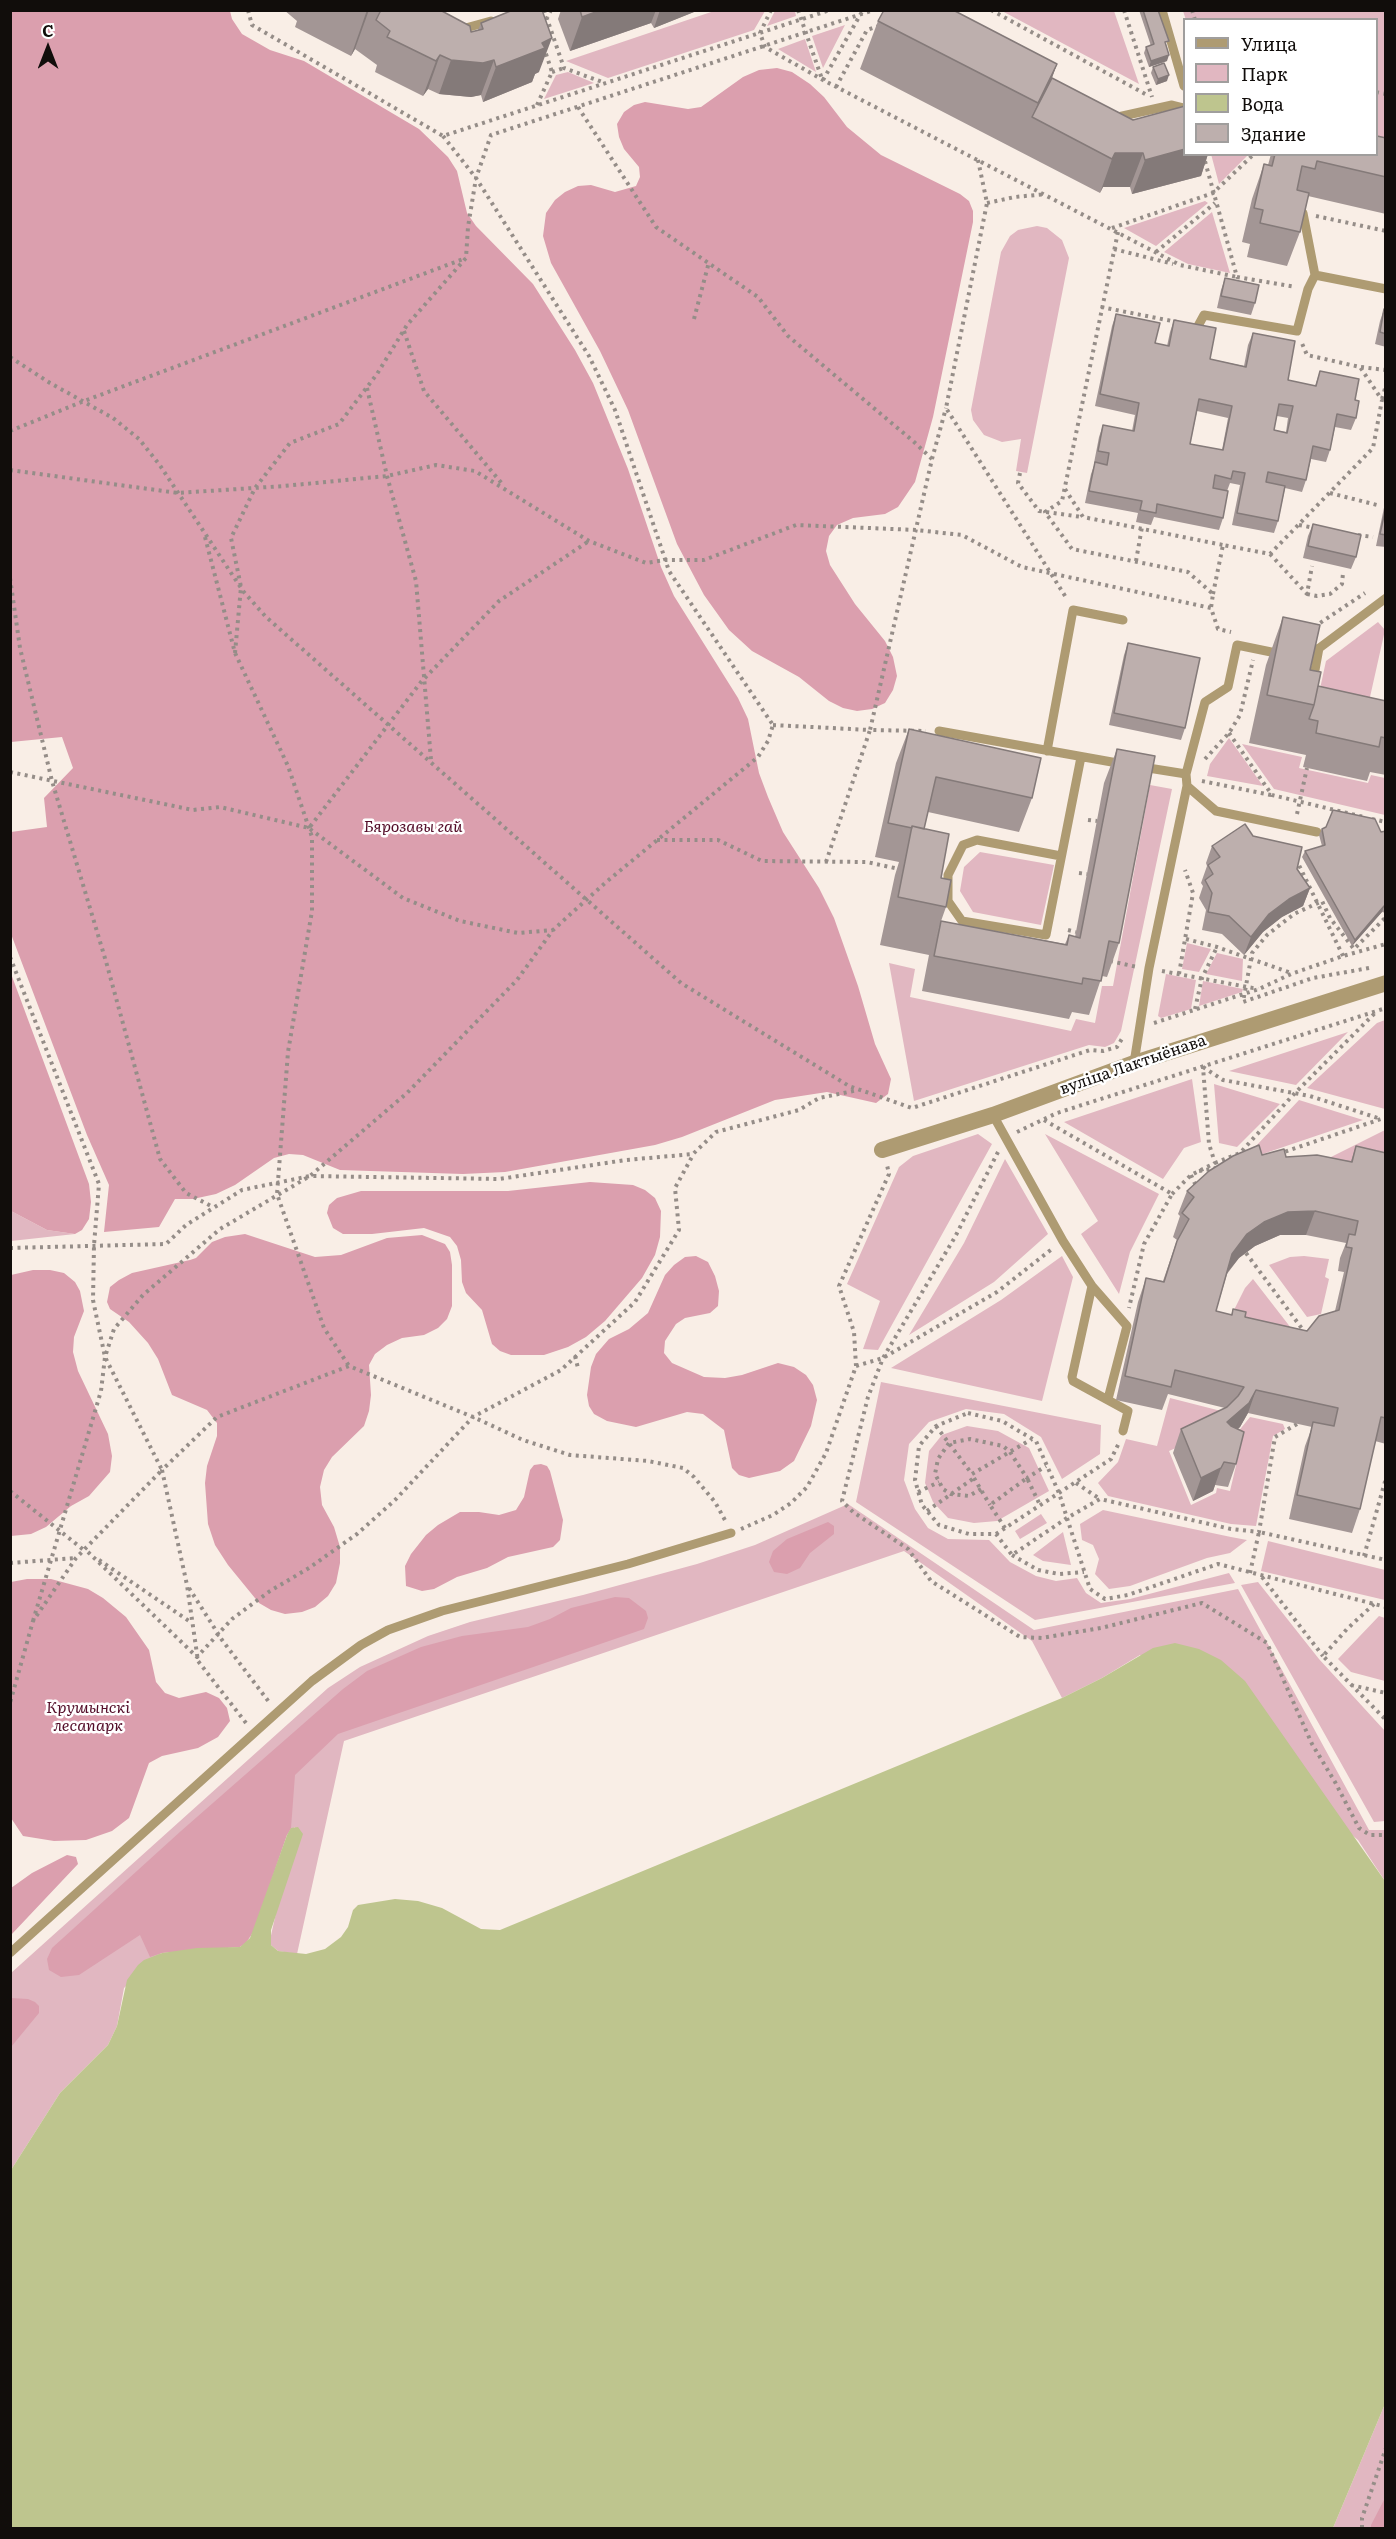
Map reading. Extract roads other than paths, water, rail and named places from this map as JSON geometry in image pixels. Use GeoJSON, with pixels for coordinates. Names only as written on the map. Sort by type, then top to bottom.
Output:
{"type":"FeatureCollection","features":[{"type":"Feature","properties":{"kind":"street","name":"вуліца Лактыёнава"},"geometry":{"type":"LineString","coordinates":[[882,1150],[993,1115],[1134,1063],[1386,983]]}},
{"type":"Feature","properties":{"kind":"lane"},"geometry":{"type":"LineString","coordinates":[[1162,10],[1183,79]]}},
{"type":"Feature","properties":{"kind":"lane"},"geometry":{"type":"LineString","coordinates":[[453,25],[462,29],[506,16]]}},
{"type":"Feature","properties":{"kind":"lane"},"geometry":{"type":"LineString","coordinates":[[1108,112],[1118,117],[1172,105],[1183,108]]}},
{"type":"Feature","properties":{"kind":"lane"},"geometry":{"type":"LineString","coordinates":[[1198,326],[1204,315],[1297,332],[1308,289],[1315,275],[1303,213]]}},
{"type":"Feature","properties":{"kind":"lane"},"geometry":{"type":"LineString","coordinates":[[1315,275],[1386,289]]}},
{"type":"Feature","properties":{"kind":"lane"},"geometry":{"type":"LineString","coordinates":[[1134,1063],[1149,968],[1187,786],[1186,774],[1205,702],[1228,687],[1237,645],[1304,659],[1384,602]]}},
{"type":"Feature","properties":{"kind":"lane"},"geometry":{"type":"LineString","coordinates":[[1047,751],[1073,610],[1123,620]]}},
{"type":"Feature","properties":{"kind":"lane"},"geometry":{"type":"LineString","coordinates":[[1311,690],[1319,648]]}},
{"type":"Feature","properties":{"kind":"lane"},"geometry":{"type":"LineString","coordinates":[[939,731],[1186,774]]}},
{"type":"Feature","properties":{"kind":"lane"},"geometry":{"type":"LineString","coordinates":[[1061,856],[977,840],[963,845],[948,875],[948,901],[962,921],[1046,935],[1081,757]]}},
{"type":"Feature","properties":{"kind":"lane"},"geometry":{"type":"LineString","coordinates":[[1187,786],[1216,811],[1317,832]]}},
{"type":"Feature","properties":{"kind":"lane"},"geometry":{"type":"LineString","coordinates":[[993,1115],[1063,1241],[1092,1286],[1126,1326],[1107,1399]]}},
{"type":"Feature","properties":{"kind":"lane"},"geometry":{"type":"LineString","coordinates":[[1092,1286],[1072,1377],[1076,1384],[1128,1411],[1123,1431]]}},
{"type":"Feature","properties":{"kind":"lane"},"geometry":{"type":"LineString","coordinates":[[10,1953],[335,1662],[388,1630],[471,1603],[627,1564],[731,1533]]}},
{"type":"Feature","properties":{"kind":"water"},"geometry":{"type":"Polygon","coordinates":[[[1175,1643],[1199,1649],[1221,1660],[1245,1681],[1385,1881],[1385,2404],[1333,2528],[11,2528],[11,2170],[60,2093],[108,2045],[117,2026],[127,1980],[138,1965],[162,1953],[197,1948],[240,1947],[250,1938],[291,1828],[298,1827],[303,1834],[271,1930],[271,1945],[278,1951],[306,1954],[325,1949],[341,1937],[348,1927],[353,1910],[358,1905],[395,1899],[418,1901],[442,1908],[481,1929],[500,1930],[1062,1698],[1153,1648],[1175,1643]]]}},
{"type":"Feature","properties":{"kind":"park label","name":"Бярозавы гай"},"geometry":{"type":"Point","coordinates":[413,827]}},
{"type":"Feature","properties":{"kind":"park label","name":"Крушынскі лесапарк"},"geometry":{"type":"Point","coordinates":[88,1717]}}]}
